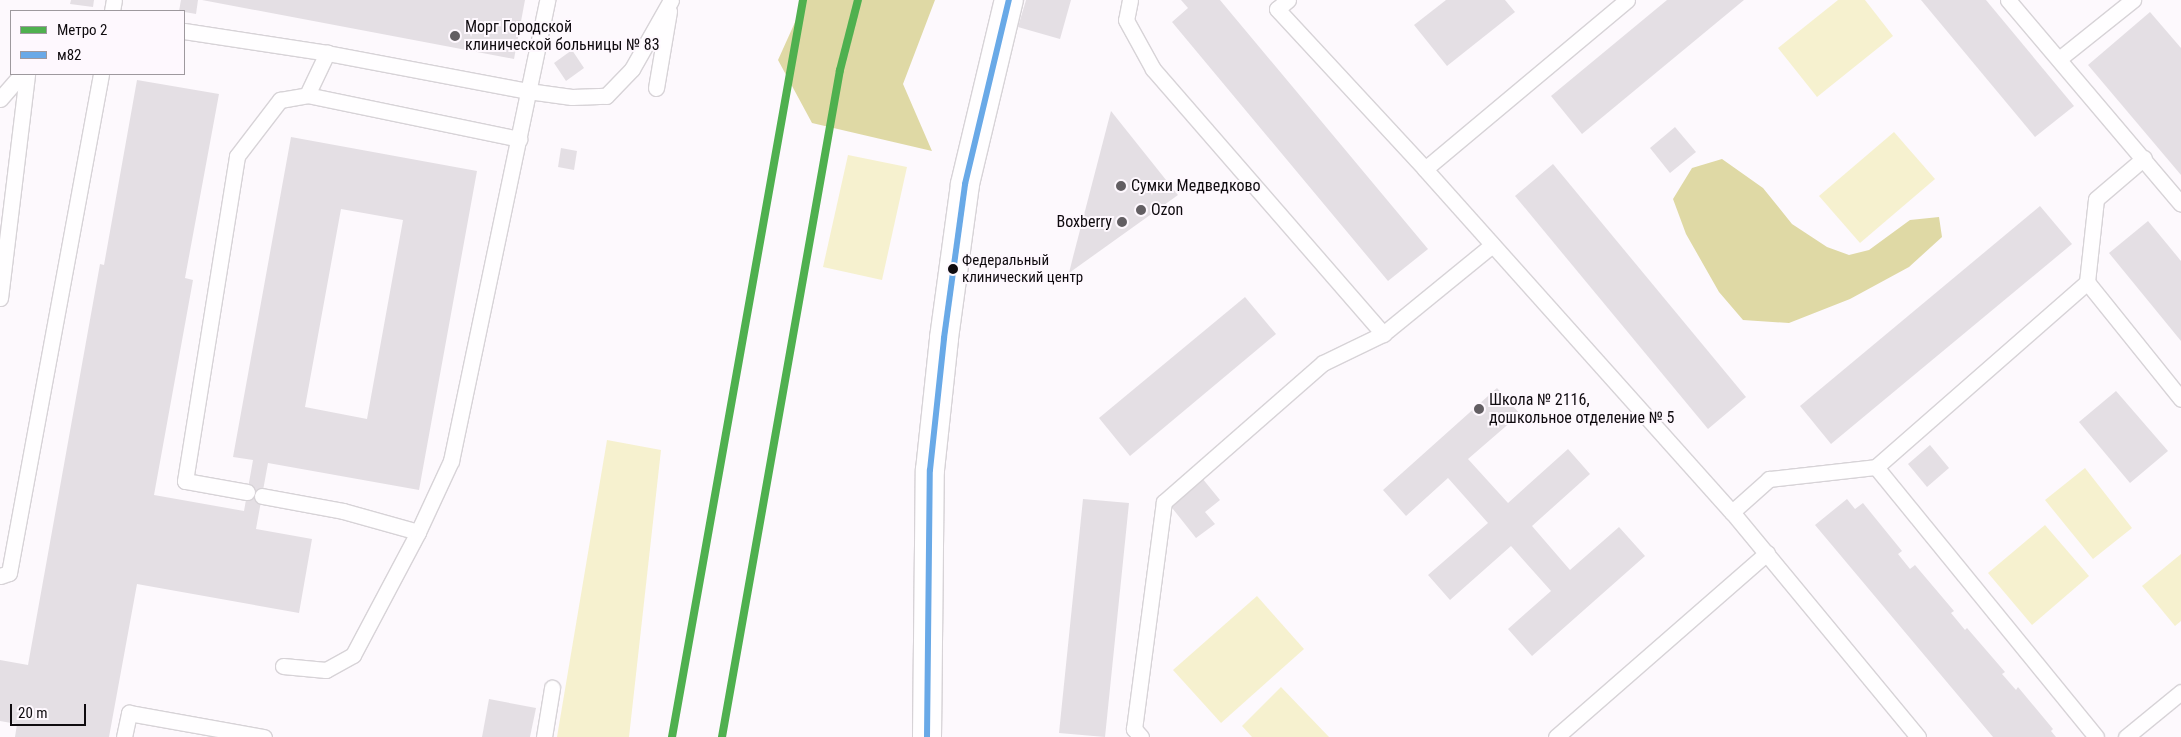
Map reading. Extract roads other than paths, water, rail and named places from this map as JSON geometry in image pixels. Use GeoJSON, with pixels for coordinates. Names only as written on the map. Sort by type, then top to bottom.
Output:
{"type":"FeatureCollection","features":[{"type":"Feature","properties":{"kind":"street"},"geometry":{"type":"LineString","coordinates":[[927,737],[930,470],[944,338],[965,184],[1009,0]]}},
{"type":"Feature","properties":{"kind":"lane"},"geometry":{"type":"LineString","coordinates":[[283,666],[326,670],[353,655],[418,532],[451,461],[547,0]]}},
{"type":"Feature","properties":{"kind":"lane"},"geometry":{"type":"LineString","coordinates":[[185,31],[327,53],[528,91],[572,97],[606,96],[632,69],[671,0]]}},
{"type":"Feature","properties":{"kind":"lane"},"geometry":{"type":"LineString","coordinates":[[656,88],[671,0]]}},
{"type":"Feature","properties":{"kind":"lane"},"geometry":{"type":"LineString","coordinates":[[1130,0],[1126,20],[1153,69],[1383,334]]}},
{"type":"Feature","properties":{"kind":"lane"},"geometry":{"type":"LineString","coordinates":[[1288,0],[1277,9],[1425,169],[1732,512],[1918,737]]}},
{"type":"Feature","properties":{"kind":"lane"},"geometry":{"type":"LineString","coordinates":[[1425,169],[1627,0]]}},
{"type":"Feature","properties":{"kind":"lane"},"geometry":{"type":"LineString","coordinates":[[2008,0],[2144,158],[2181,204]]}},
{"type":"Feature","properties":{"kind":"lane"},"geometry":{"type":"LineString","coordinates":[[2059,59],[2133,0]]}},
{"type":"Feature","properties":{"kind":"lane"},"geometry":{"type":"LineString","coordinates":[[307,95],[327,53]]}},
{"type":"Feature","properties":{"kind":"lane"},"geometry":{"type":"LineString","coordinates":[[0,99],[21,75]]}},
{"type":"Feature","properties":{"kind":"lane"},"geometry":{"type":"LineString","coordinates":[[0,298],[27,75]]}},
{"type":"Feature","properties":{"kind":"lane"},"geometry":{"type":"LineString","coordinates":[[0,576],[9,573],[101,75]]}},
{"type":"Feature","properties":{"kind":"lane"},"geometry":{"type":"LineString","coordinates":[[247,492],[185,481],[237,156],[280,100],[307,95],[518,139]]}},
{"type":"Feature","properties":{"kind":"lane"},"geometry":{"type":"LineString","coordinates":[[1732,512],[1768,479],[1876,467],[2087,282],[2096,199],[2144,158]]}},
{"type":"Feature","properties":{"kind":"lane"},"geometry":{"type":"LineString","coordinates":[[1141,737],[1134,729],[1164,502],[1324,363],[1383,334],[1492,245]]}},
{"type":"Feature","properties":{"kind":"lane"},"geometry":{"type":"LineString","coordinates":[[2087,282],[2181,399]]}},
{"type":"Feature","properties":{"kind":"lane"},"geometry":{"type":"LineString","coordinates":[[1876,467],[2096,737]]}},
{"type":"Feature","properties":{"kind":"lane"},"geometry":{"type":"LineString","coordinates":[[262,496],[343,511],[418,532]]}},
{"type":"Feature","properties":{"kind":"lane"},"geometry":{"type":"LineString","coordinates":[[1556,737],[1767,553]]}},
{"type":"Feature","properties":{"kind":"lane"},"geometry":{"type":"LineString","coordinates":[[544,737],[552,688]]}},
{"type":"Feature","properties":{"kind":"lane"},"geometry":{"type":"LineString","coordinates":[[2126,737],[2181,692]]}},
{"type":"Feature","properties":{"kind":"lane"},"geometry":{"type":"LineString","coordinates":[[124,737],[129,713],[264,737]]}},
{"type":"Feature","properties":{"kind":"metro line","name":"2"},"geometry":{"type":"LineString","coordinates":[[672,737],[803,0]]}},
{"type":"Feature","properties":{"kind":"metro line","name":"2"},"geometry":{"type":"LineString","coordinates":[[722,737],[840,70],[858,0]]}},
{"type":"Feature","properties":{"kind":"place","name":"Морг Городской клинической больницы № 83"},"geometry":{"type":"Point","coordinates":[455,36]}},
{"type":"Feature","properties":{"kind":"place","name":"Сумки Медведково"},"geometry":{"type":"Point","coordinates":[1121,186]}},
{"type":"Feature","properties":{"kind":"place","name":"Ozon"},"geometry":{"type":"Point","coordinates":[1141,210]}},
{"type":"Feature","properties":{"kind":"place","name":"Boxberry"},"geometry":{"type":"Point","coordinates":[1122,222]}},
{"type":"Feature","properties":{"kind":"place","name":"Федеральный клинический центр"},"geometry":{"type":"Point","coordinates":[953,269]}},
{"type":"Feature","properties":{"kind":"place","name":"Школа № 2116, дошкольное отделение № 5"},"geometry":{"type":"Point","coordinates":[1479,409]}}]}
